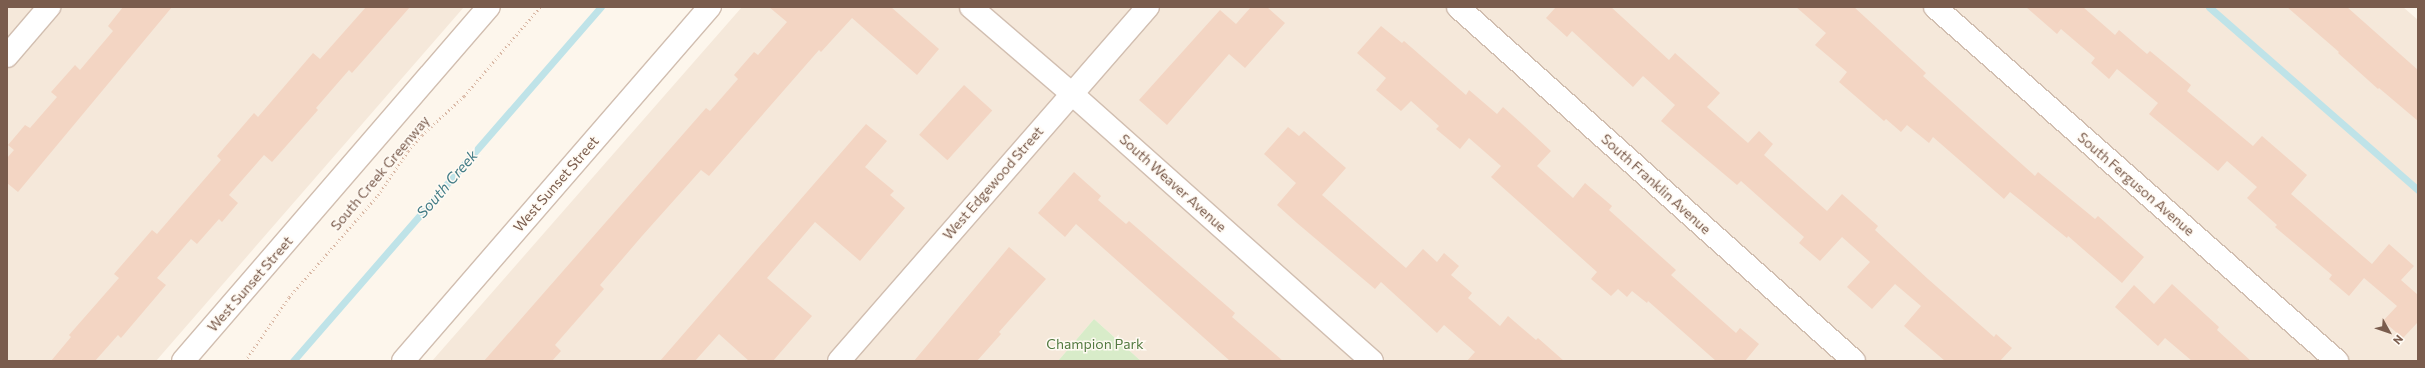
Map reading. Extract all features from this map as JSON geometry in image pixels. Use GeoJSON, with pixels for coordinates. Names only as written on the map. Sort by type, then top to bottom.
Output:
{"type":"FeatureCollection","features":[{"type":"Feature","properties":{"kind":"street"},"geometry":{"type":"LineString","coordinates":[[7,56],[49,7]]}},
{"type":"Feature","properties":{"kind":"street","name":"West Sunset Street"},"geometry":{"type":"LineString","coordinates":[[183,361],[489,7]]}},
{"type":"Feature","properties":{"kind":"street","name":"West Sunset Street"},"geometry":{"type":"LineString","coordinates":[[403,361],[710,7]]}},
{"type":"Feature","properties":{"kind":"street","name":"South Weaver Avenue"},"geometry":{"type":"LineString","coordinates":[[971,7],[1071,93],[1372,361]]}},
{"type":"Feature","properties":{"kind":"street","name":"West Edgewood Street"},"geometry":{"type":"LineString","coordinates":[[839,361],[1071,93],[1148,7]]}},
{"type":"Feature","properties":{"kind":"street","name":"South Franklin Avenue"},"geometry":{"type":"LineString","coordinates":[[1458,7],[1854,361]]}},
{"type":"Feature","properties":{"kind":"street","name":"South Ferguson Avenue"},"geometry":{"type":"LineString","coordinates":[[1935,7],[2336,361]]}},
{"type":"Feature","properties":{"kind":"path","name":"South Creek Greenway"},"geometry":{"type":"LineString","coordinates":[[245,361],[289,297],[378,195],[417,140],[464,96],[540,7]]}},
{"type":"Feature","properties":{"kind":"shaded area"},"geometry":{"type":"Polygon","coordinates":[[[7,7],[464,7],[156,361],[7,361],[7,7]]]}},
{"type":"Feature","properties":{"kind":"shaded area"},"geometry":{"type":"Polygon","coordinates":[[[742,7],[2403,7],[2418,20],[2418,361],[1141,361],[1094,319],[1058,361],[432,361],[742,7]]]}},
{"type":"Feature","properties":{"kind":"green space","name":"Champion Park"},"geometry":{"type":"Polygon","coordinates":[[[1094,319],[1141,361],[1058,361],[1094,319]]]}},
{"type":"Feature","properties":{"kind":"building"},"geometry":{"type":"Polygon","coordinates":[[[123,7],[172,7],[18,192],[7,183],[7,158],[14,150],[8,145],[25,125],[30,128],[57,97],[51,92],[75,65],[80,70],[113,31],[108,26],[123,7]]]}},
{"type":"Feature","properties":{"kind":"building"},"geometry":{"type":"Polygon","coordinates":[[[366,7],[410,7],[352,73],[349,70],[316,108],[318,110],[272,162],[264,155],[229,195],[238,203],[222,222],[219,219],[197,244],[191,239],[157,278],[166,285],[121,338],[118,335],[95,361],[51,361],[71,337],[69,335],[119,278],[114,274],[152,230],[157,234],[221,160],[217,156],[254,113],[258,117],[313,53],[320,59],[366,7]]]}},
{"type":"Feature","properties":{"kind":"building"},"geometry":{"type":"Polygon","coordinates":[[[769,7],[891,7],[939,49],[917,75],[852,18],[821,52],[819,50],[709,176],[701,170],[642,236],[600,285],[604,289],[555,345],[561,351],[552,361],[484,361],[706,108],[710,111],[738,79],[734,75],[754,52],[758,55],[787,22],[769,7]]]}},
{"type":"Feature","properties":{"kind":"building"},"geometry":{"type":"Polygon","coordinates":[[[1251,7],[1267,7],[1285,23],[1245,68],[1229,54],[1167,125],[1139,100],[1220,10],[1236,24],[1251,7]]]}},
{"type":"Feature","properties":{"kind":"building"},"geometry":{"type":"Polygon","coordinates":[[[1556,7],[1611,7],[1669,60],[1675,53],[1720,93],[1707,107],[1748,143],[1759,131],[1773,144],[1764,155],[1827,211],[1842,194],[1878,226],[1875,230],[1928,279],[1994,337],[1996,334],[2012,348],[2000,361],[1945,361],[1904,326],[1921,306],[1895,284],[1872,309],[1847,287],[1870,262],[1842,237],[1820,261],[1799,243],[1804,237],[1741,181],[1737,185],[1661,121],[1675,105],[1643,76],[1633,87],[1572,31],[1567,37],[1546,18],[1556,7]]]}},
{"type":"Feature","properties":{"kind":"building"},"geometry":{"type":"Polygon","coordinates":[[[1796,7],[1854,7],[1926,73],[1923,76],[2035,176],[2038,172],[2095,219],[2098,216],[2144,257],[2122,283],[2068,236],[2067,238],[2010,192],[2004,199],[1933,137],[1929,143],[1907,125],[1901,132],[1886,119],[1884,121],[1839,82],[1847,72],[1815,45],[1826,33],[1796,7]]]}},
{"type":"Feature","properties":{"kind":"building"},"geometry":{"type":"Polygon","coordinates":[[[2026,7],[2083,7],[2115,35],[2119,30],[2147,54],[2150,51],[2191,85],[2187,91],[2253,146],[2262,136],[2307,175],[2291,194],[2372,264],[2389,244],[2414,266],[2401,280],[2418,295],[2418,322],[2403,338],[2383,321],[2397,306],[2364,278],[2349,296],[2329,279],[2332,275],[2275,227],[2277,225],[2247,198],[2257,187],[2227,161],[2218,171],[2149,114],[2158,103],[2117,69],[2109,79],[2091,63],[2095,58],[2061,29],[2057,34],[2026,7]]]}},
{"type":"Feature","properties":{"kind":"building"},"geometry":{"type":"Polygon","coordinates":[[[2287,7],[2347,7],[2418,70],[2418,121],[2379,88],[2378,89],[2338,53],[2339,52],[2287,7]]]}},
{"type":"Feature","properties":{"kind":"building"},"geometry":{"type":"Polygon","coordinates":[[[1381,26],[1402,43],[1404,41],[1466,95],[1469,90],[1497,114],[1503,107],[1522,124],[1551,151],[1537,166],[1573,198],[1585,183],[1612,206],[1609,210],[1676,270],[1671,275],[1736,333],[1740,328],[1759,344],[1745,361],[1716,361],[1648,301],[1647,303],[1632,291],[1627,297],[1618,289],[1611,296],[1591,279],[1597,272],[1491,177],[1501,166],[1469,138],[1460,149],[1436,129],[1439,126],[1411,101],[1401,111],[1376,90],[1386,78],[1357,53],[1381,26]]]}},
{"type":"Feature","properties":{"kind":"building"},"geometry":{"type":"Polygon","coordinates":[[[964,85],[992,110],[947,160],[919,135],[964,85]]]}},
{"type":"Feature","properties":{"kind":"building"},"geometry":{"type":"Polygon","coordinates":[[[866,124],[887,141],[865,167],[894,191],[890,195],[905,208],[860,261],[815,222],[767,278],[812,316],[773,361],[749,361],[719,334],[695,361],[660,361],[866,124]]]}},
{"type":"Feature","properties":{"kind":"building"},"geometry":{"type":"Polygon","coordinates":[[[1288,127],[1299,136],[1304,131],[1346,168],[1322,195],[1406,268],[1423,249],[1437,262],[1444,253],[1459,266],[1451,275],[1472,293],[1468,298],[1500,326],[1508,316],[1536,340],[1538,338],[1564,361],[1467,361],[1475,352],[1444,325],[1437,333],[1381,282],[1375,289],[1297,223],[1277,205],[1296,183],[1264,154],[1288,127]]]}},
{"type":"Feature","properties":{"kind":"building"},"geometry":{"type":"Polygon","coordinates":[[[1074,172],[1101,196],[1098,200],[1126,224],[1129,221],[1235,313],[1232,317],[1283,361],[1230,361],[1076,224],[1065,237],[1038,213],[1074,172]]]}},
{"type":"Feature","properties":{"kind":"building"},"geometry":{"type":"Polygon","coordinates":[[[1009,247],[1046,279],[999,332],[1001,334],[977,361],[914,361],[1009,247]]]}},
{"type":"Feature","properties":{"kind":"building"},"geometry":{"type":"Polygon","coordinates":[[[2172,284],[2219,327],[2217,330],[2251,361],[2192,361],[2165,338],[2158,346],[2115,307],[2134,285],[2154,304],[2172,284]]]}},
{"type":"Feature","properties":{"kind":"waterway","name":"South Creek"},"geometry":{"type":"LineString","coordinates":[[293,361],[601,7]]}},
{"type":"Feature","properties":{"kind":"waterway"},"geometry":{"type":"LineString","coordinates":[[2209,7],[2418,190]]}}]}
